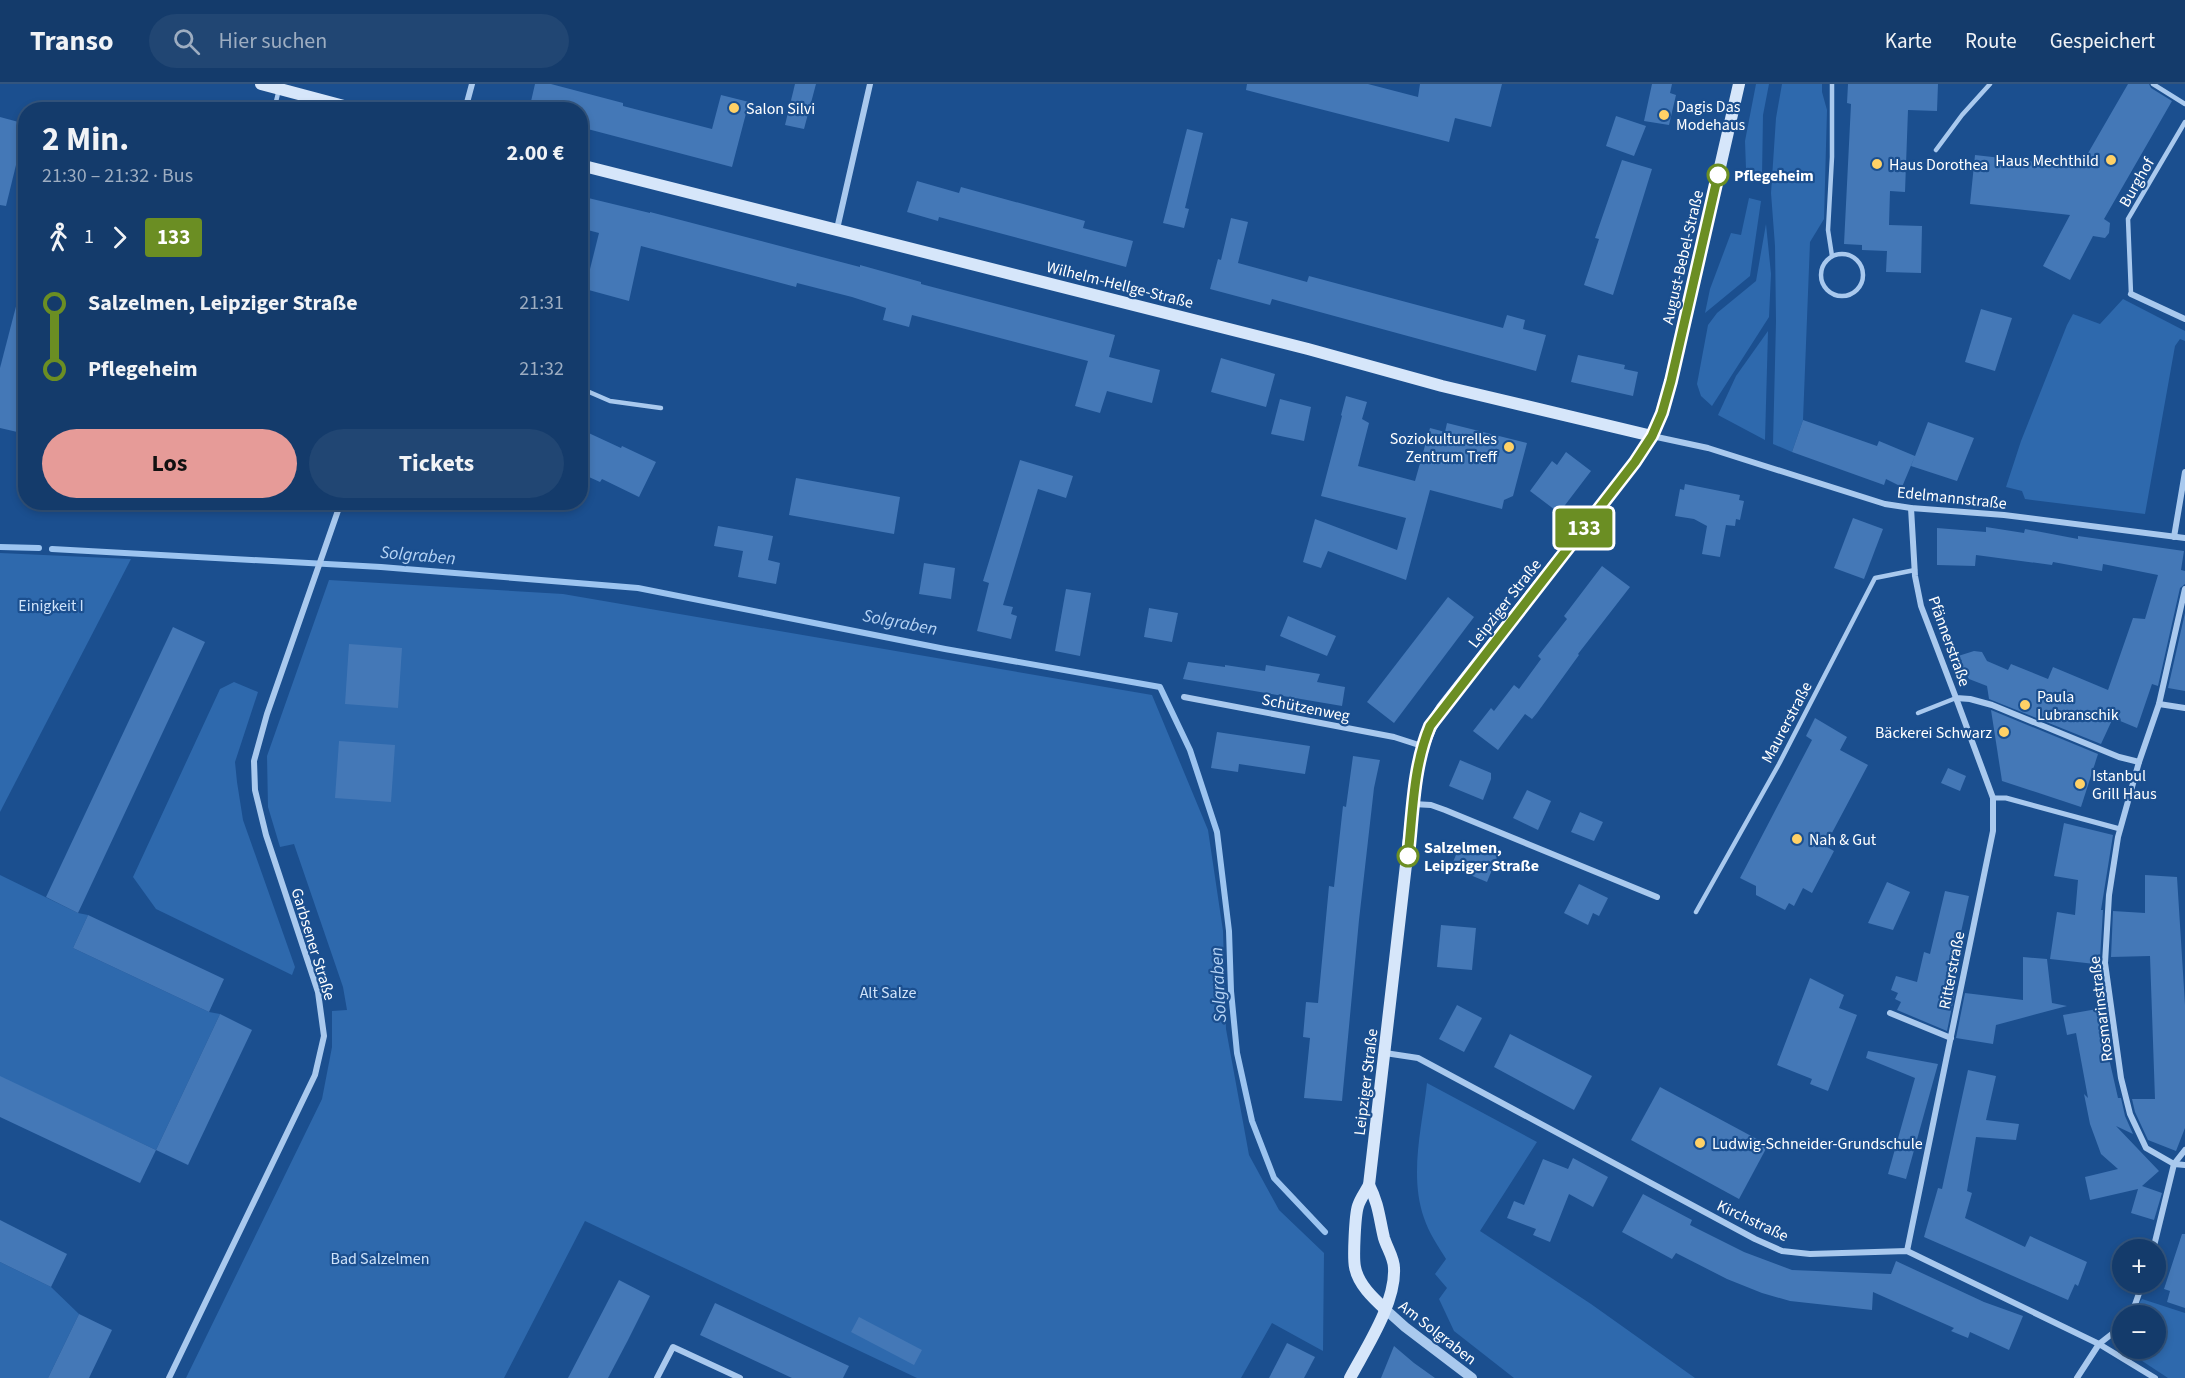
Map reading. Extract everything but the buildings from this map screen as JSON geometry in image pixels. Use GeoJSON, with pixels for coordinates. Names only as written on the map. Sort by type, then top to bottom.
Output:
{"type":"FeatureCollection","features":[{"type":"Feature","properties":{"kind":"main road"},"geometry":{"type":"LineString","coordinates":[[261,84],[329,102]]}},
{"type":"Feature","properties":{"kind":"main road","name":"August-Bebel-Straße"},"geometry":{"type":"LineString","coordinates":[[1652,436],[1662,413],[1671,381],[1739,84]]}},
{"type":"Feature","properties":{"kind":"main road","name":"Wilhelm-Hellge-Straße"},"geometry":{"type":"LineString","coordinates":[[588,167],[1296,346],[1442,386],[1652,436]]}},
{"type":"Feature","properties":{"kind":"main road","name":"Leipziger Straße"},"geometry":{"type":"LineString","coordinates":[[1385,1309],[1362,1285],[1354,1267],[1358,1206],[1369,1185],[1413,804],[1422,746],[1430,726],[1442,708],[1616,488],[1652,436]]}},
{"type":"Feature","properties":{"kind":"main road","name":"Leipziger Straße"},"geometry":{"type":"LineString","coordinates":[[1350,1378],[1385,1309],[1393,1287],[1394,1266],[1384,1238],[1378,1203],[1369,1185]]}},
{"type":"Feature","properties":{"kind":"street"},"geometry":{"type":"LineString","coordinates":[[467,102],[472,84]]}},
{"type":"Feature","properties":{"kind":"street"},"geometry":{"type":"LineString","coordinates":[[837,229],[870,84]]}},
{"type":"Feature","properties":{"kind":"street"},"geometry":{"type":"LineString","coordinates":[[2131,294],[2185,319]]}},
{"type":"Feature","properties":{"kind":"street","name":"Edelmannstraße"},"geometry":{"type":"LineString","coordinates":[[1652,436],[1708,448],[1876,501],[1911,508],[2004,515],[2185,538]]}},
{"type":"Feature","properties":{"kind":"street"},"geometry":{"type":"LineString","coordinates":[[2174,537],[2185,472]]}},
{"type":"Feature","properties":{"kind":"street","name":"Pfännerstraße"},"geometry":{"type":"LineString","coordinates":[[1911,508],[1915,570],[1921,606],[1956,698],[1971,699],[1992,705],[2119,757],[2139,762]]}},
{"type":"Feature","properties":{"kind":"street","name":"Garbsener Straße"},"geometry":{"type":"LineString","coordinates":[[169,1378],[315,1075],[324,1036],[318,993],[266,835],[255,790],[254,761],[267,714],[338,510]]}},
{"type":"Feature","properties":{"kind":"street","name":"Rosmarinstraße"},"geometry":{"type":"LineString","coordinates":[[2174,1164],[2146,1148],[2130,1114],[2121,1078],[2105,963],[2109,895],[2120,829],[2139,762],[2159,704],[2185,589]]}},
{"type":"Feature","properties":{"kind":"street","name":"Schützenweg"},"geometry":{"type":"LineString","coordinates":[[1184,698],[1394,737],[1422,746]]}},
{"type":"Feature","properties":{"kind":"street","name":"Ritterstraße"},"geometry":{"type":"LineString","coordinates":[[1907,1251],[1993,831],[1993,798],[1956,698]]}},
{"type":"Feature","properties":{"kind":"street"},"geometry":{"type":"LineString","coordinates":[[2159,704],[2185,708]]}},
{"type":"Feature","properties":{"kind":"street"},"geometry":{"type":"LineString","coordinates":[[1993,798],[2006,798],[2120,829]]}},
{"type":"Feature","properties":{"kind":"street"},"geometry":{"type":"LineString","coordinates":[[1413,804],[1431,805],[1445,810],[1657,897]]}},
{"type":"Feature","properties":{"kind":"street"},"geometry":{"type":"LineString","coordinates":[[1890,1013],[1951,1038]]}},
{"type":"Feature","properties":{"kind":"street","name":"Kirchstraße"},"geometry":{"type":"LineString","coordinates":[[1385,1053],[1418,1058],[1755,1239],[1782,1251],[1810,1254],[1907,1251],[2099,1344],[2155,1378]]}},
{"type":"Feature","properties":{"kind":"street"},"geometry":{"type":"LineString","coordinates":[[2156,1239],[2174,1164],[2185,1150]]}},
{"type":"Feature","properties":{"kind":"street"},"geometry":{"type":"LineString","coordinates":[[2174,1164],[2185,1165]]}},
{"type":"Feature","properties":{"kind":"street","name":"Am Solgraben"},"geometry":{"type":"LineString","coordinates":[[1385,1309],[1405,1328],[1472,1378]]}},
{"type":"Feature","properties":{"kind":"street"},"geometry":{"type":"LineString","coordinates":[[2077,1378],[2099,1344],[2112,1334]]}},
{"type":"Feature","properties":{"kind":"street"},"geometry":{"type":"LineString","coordinates":[[657,1378],[673,1347],[740,1378]]}},
{"type":"Feature","properties":{"kind":"lane"},"geometry":{"type":"LineString","coordinates":[[1832,84],[1832,157],[1828,230],[1832,256]]}},
{"type":"Feature","properties":{"kind":"lane"},"geometry":{"type":"LineString","coordinates":[[1936,150],[1962,115],[1990,84]]}},
{"type":"Feature","properties":{"kind":"lane"},"geometry":{"type":"LineString","coordinates":[[2153,84],[2185,104]]}},
{"type":"Feature","properties":{"kind":"lane"},"geometry":{"type":"LineString","coordinates":[[276,102],[279,89]]}},
{"type":"Feature","properties":{"kind":"lane","name":"Burghof"},"geometry":{"type":"LineString","coordinates":[[2131,294],[2128,219],[2185,122]]}},
{"type":"Feature","properties":{"kind":"lane"},"geometry":{"type":"LineString","coordinates":[[1848,254],[1860,262],[1864,273],[1863,281],[1854,293],[1833,295],[1824,286],[1821,272],[1826,260],[1832,256],[1848,254]]}},
{"type":"Feature","properties":{"kind":"lane"},"geometry":{"type":"LineString","coordinates":[[588,391],[610,401],[661,408]]}},
{"type":"Feature","properties":{"kind":"lane","name":"Maurerstraße"},"geometry":{"type":"LineString","coordinates":[[1696,912],[1779,764],[1875,578],[1915,570]]}},
{"type":"Feature","properties":{"kind":"lane"},"geometry":{"type":"LineString","coordinates":[[1918,713],[1956,698]]}},
{"type":"Feature","properties":{"kind":"green space"},"geometry":{"type":"Polygon","coordinates":[[[1756,84],[1769,84],[1763,115],[1762,177],[1746,169],[1745,141],[1756,84]]]}},
{"type":"Feature","properties":{"kind":"green space"},"geometry":{"type":"Polygon","coordinates":[[[1782,84],[1822,84],[1827,110],[1824,219],[1810,242],[1803,420],[1792,452],[1773,444],[1776,321],[1775,246],[1771,193],[1776,118],[1782,84]]]}},
{"type":"Feature","properties":{"kind":"green space"},"geometry":{"type":"Polygon","coordinates":[[[1749,198],[1761,201],[1750,276],[1705,313],[1710,289],[1731,233],[1741,235],[1749,198]]]}},
{"type":"Feature","properties":{"kind":"green space"},"geometry":{"type":"Polygon","coordinates":[[[1766,224],[1771,274],[1769,317],[1712,406],[1701,396],[1697,384],[1708,325],[1717,313],[1756,281],[1766,224]]]}},
{"type":"Feature","properties":{"kind":"green space"},"geometry":{"type":"Polygon","coordinates":[[[2123,299],[2185,331],[2185,341],[2180,339],[2175,346],[2145,514],[2025,499],[2022,491],[2006,487],[2021,441],[2067,325],[2073,314],[2100,324],[2123,299]]]}},
{"type":"Feature","properties":{"kind":"green space"},"geometry":{"type":"Polygon","coordinates":[[[1768,331],[1765,440],[1718,415],[1736,376],[1768,331]]]}},
{"type":"Feature","properties":{"kind":"green space","name":"Einigkeit I"},"geometry":{"type":"Polygon","coordinates":[[[0,553],[131,559],[0,812],[0,553]]]}},
{"type":"Feature","properties":{"kind":"green space","name":"Alt Salze"},"geometry":{"type":"Polygon","coordinates":[[[329,580],[563,594],[1152,695],[1208,830],[1223,931],[1226,1029],[1249,1155],[1279,1210],[1324,1253],[1323,1351],[1272,1323],[1241,1378],[917,1378],[585,1221],[504,1378],[186,1378],[322,1099],[332,1047],[332,1011],[347,1010],[343,987],[294,844],[280,847],[268,807],[267,756],[329,580]]]}},
{"type":"Feature","properties":{"kind":"green space"},"geometry":{"type":"Polygon","coordinates":[[[234,682],[258,692],[235,762],[237,782],[243,820],[295,967],[292,975],[156,909],[133,877],[220,689],[234,682]]]}},
{"type":"Feature","properties":{"kind":"green space"},"geometry":{"type":"Polygon","coordinates":[[[0,875],[78,913],[88,915],[73,948],[209,1012],[220,1014],[156,1150],[0,1077],[0,875]]]}},
{"type":"Feature","properties":{"kind":"green space"},"geometry":{"type":"Polygon","coordinates":[[[1427,1083],[1537,1142],[1480,1231],[1591,1304],[1695,1378],[1514,1378],[1454,1331],[1439,1299],[1447,1288],[1435,1274],[1446,1259],[1426,1224],[1417,1185],[1418,1151],[1427,1083]]]}},
{"type":"Feature","properties":{"kind":"green space"},"geometry":{"type":"Polygon","coordinates":[[[0,1262],[51,1287],[79,1314],[48,1378],[0,1378],[0,1262]]]}},
{"type":"Feature","properties":{"kind":"green space"},"geometry":{"type":"Polygon","coordinates":[[[2142,1299],[2160,1305],[2138,1305],[2142,1299]]]}},
{"type":"Feature","properties":{"kind":"green space"},"geometry":{"type":"Polygon","coordinates":[[[2166,1307],[2185,1313],[2185,1378],[2168,1378],[2139,1359],[2166,1359],[2166,1307]]]}},
{"type":"Feature","properties":{"kind":"waterway","name":"Solgraben"},"geometry":{"type":"LineString","coordinates":[[0,547],[39,548]]}},
{"type":"Feature","properties":{"kind":"waterway","name":"Solgraben"},"geometry":{"type":"LineString","coordinates":[[52,549],[381,567],[638,588],[945,649],[1160,687],[1190,750],[1217,832],[1229,931],[1231,991],[1237,1053],[1252,1121],[1274,1178],[1325,1232]]}},
{"type":"Feature","properties":{"kind":"bus line","name":"133"},"geometry":{"type":"LineString","coordinates":[[1408,856],[1417,771],[1422,746],[1430,726],[1616,488],[1652,436],[1662,413],[1671,381],[1718,175]]}},
{"type":"Feature","properties":{"kind":"place","name":"Salon Silvi"},"geometry":{"type":"Point","coordinates":[734,108]}},
{"type":"Feature","properties":{"kind":"place","name":"Dagis Das Modehaus"},"geometry":{"type":"Point","coordinates":[1664,115]}},
{"type":"Feature","properties":{"kind":"place","name":"Haus Mechthild"},"geometry":{"type":"Point","coordinates":[2111,160]}},
{"type":"Feature","properties":{"kind":"place","name":"Haus Dorothea"},"geometry":{"type":"Point","coordinates":[1877,164]}},
{"type":"Feature","properties":{"kind":"place","name":"Pflegeheim"},"geometry":{"type":"Point","coordinates":[1718,175]}},
{"type":"Feature","properties":{"kind":"place","name":"Soziokulturelles Zentrum Treff"},"geometry":{"type":"Point","coordinates":[1509,447]}},
{"type":"Feature","properties":{"kind":"place","name":"Paula Lubranschik"},"geometry":{"type":"Point","coordinates":[2025,705]}},
{"type":"Feature","properties":{"kind":"place","name":"Bäckerei Schwarz"},"geometry":{"type":"Point","coordinates":[2004,732]}},
{"type":"Feature","properties":{"kind":"place","name":"Istanbul Grill Haus"},"geometry":{"type":"Point","coordinates":[2080,784]}},
{"type":"Feature","properties":{"kind":"place","name":"Nah & Gut"},"geometry":{"type":"Point","coordinates":[1797,839]}},
{"type":"Feature","properties":{"kind":"place","name":"Salzelmen, Leipziger Straße"},"geometry":{"type":"Point","coordinates":[1408,856]}},
{"type":"Feature","properties":{"kind":"place","name":"Ludwig-Schneider-Grundschule"},"geometry":{"type":"Point","coordinates":[1700,1143]}},
{"type":"Feature","properties":{"kind":"park label","name":"Bad Salzelmen"},"geometry":{"type":"Point","coordinates":[380,1258]}}]}
